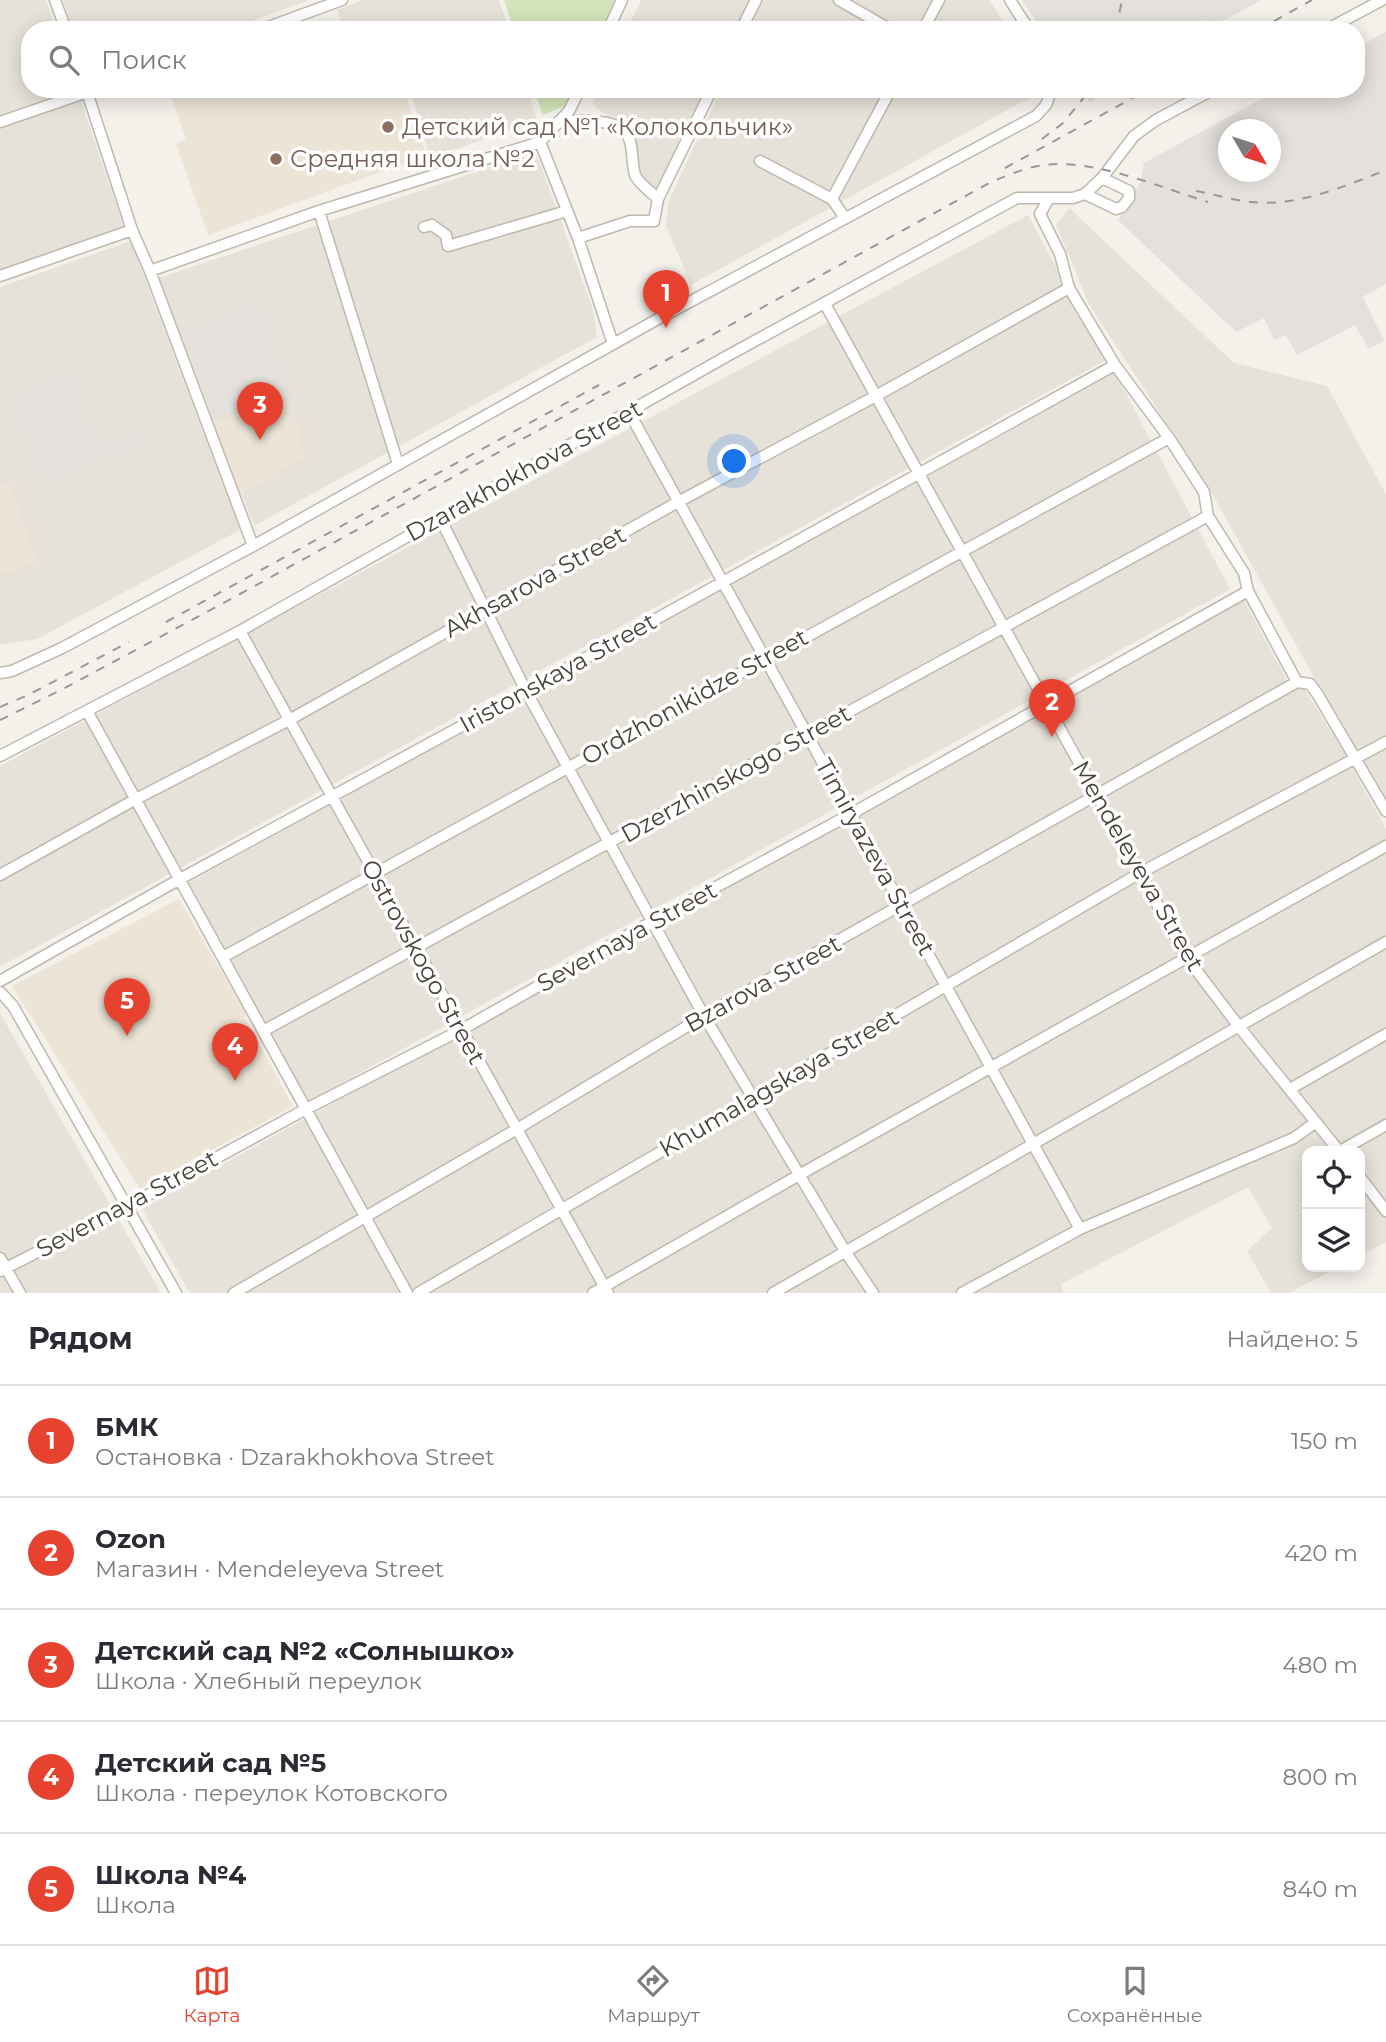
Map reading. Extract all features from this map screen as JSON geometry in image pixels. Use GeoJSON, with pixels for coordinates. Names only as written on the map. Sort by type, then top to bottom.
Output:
{"type":"FeatureCollection","features":[{"type":"Feature","properties":{"kind":"street"},"geometry":{"type":"LineString","coordinates":[[55,0],[63,21]]}},
{"type":"Feature","properties":{"kind":"street"},"geometry":{"type":"LineString","coordinates":[[285,21],[342,0]]}},
{"type":"Feature","properties":{"kind":"street"},"geometry":{"type":"LineString","coordinates":[[612,21],[622,0]]}},
{"type":"Feature","properties":{"kind":"street"},"geometry":{"type":"LineString","coordinates":[[746,21],[756,0]]}},
{"type":"Feature","properties":{"kind":"street"},"geometry":{"type":"LineString","coordinates":[[839,0],[875,21]]}},
{"type":"Feature","properties":{"kind":"street"},"geometry":{"type":"LineString","coordinates":[[928,21],[939,0]]}},
{"type":"Feature","properties":{"kind":"street"},"geometry":{"type":"LineString","coordinates":[[1010,0],[1023,21]]}},
{"type":"Feature","properties":{"kind":"street"},"geometry":{"type":"LineString","coordinates":[[1343,21],[1382,0]]}},
{"type":"Feature","properties":{"kind":"street"},"geometry":{"type":"LineString","coordinates":[[0,122],[68,98]]}},
{"type":"Feature","properties":{"kind":"street"},"geometry":{"type":"LineString","coordinates":[[92,98],[132,230],[150,271],[253,546]]}},
{"type":"Feature","properties":{"kind":"street"},"geometry":{"type":"LineString","coordinates":[[150,271],[319,211],[540,142],[569,111],[576,98]]}},
{"type":"Feature","properties":{"kind":"street"},"geometry":{"type":"LineString","coordinates":[[578,238],[630,221],[654,221],[658,199],[708,98]]}},
{"type":"Feature","properties":{"kind":"street"},"geometry":{"type":"LineString","coordinates":[[832,199],[886,98]]}},
{"type":"Feature","properties":{"kind":"street"},"geometry":{"type":"LineString","coordinates":[[0,673],[12,671],[62,648],[253,546],[614,344],[1035,116],[1046,105],[1049,98]]}},
{"type":"Feature","properties":{"kind":"street"},"geometry":{"type":"LineString","coordinates":[[1102,178],[1129,191],[1129,198],[1122,207],[1116,209],[1085,194],[1102,178],[1134,136],[1156,120],[1197,98]]}},
{"type":"Feature","properties":{"kind":"street"},"geometry":{"type":"LineString","coordinates":[[559,121],[596,121],[619,127],[627,134],[636,177],[658,199]]}},
{"type":"Feature","properties":{"kind":"street"},"geometry":{"type":"LineString","coordinates":[[540,142],[578,238],[614,344]]}},
{"type":"Feature","properties":{"kind":"street"},"geometry":{"type":"LineString","coordinates":[[760,161],[832,199],[845,218]]}},
{"type":"Feature","properties":{"kind":"street","name":"Dzarakhokhova Street"},"geometry":{"type":"LineString","coordinates":[[0,756],[240,631],[1017,198],[1073,198],[1085,194]]}},
{"type":"Feature","properties":{"kind":"street"},"geometry":{"type":"LineString","coordinates":[[1049,198],[1040,214],[1060,254],[1069,288],[1115,365],[1169,438],[1204,492],[1208,516],[1244,573],[1248,591],[1297,682],[1310,684],[1318,695],[1386,811]]}},
{"type":"Feature","properties":{"kind":"street"},"geometry":{"type":"LineString","coordinates":[[319,211],[398,464]]}},
{"type":"Feature","properties":{"kind":"street"},"geometry":{"type":"LineString","coordinates":[[424,227],[432,225],[446,235],[448,246],[567,211]]}},
{"type":"Feature","properties":{"kind":"street"},"geometry":{"type":"LineString","coordinates":[[0,276],[132,230]]}},
{"type":"Feature","properties":{"kind":"street","name":"Akhsarova Street"},"geometry":{"type":"LineString","coordinates":[[0,875],[136,799],[289,720],[678,502],[1069,288]]}},
{"type":"Feature","properties":{"kind":"street","name":"Mendeleyeva Street"},"geometry":{"type":"LineString","coordinates":[[825,304],[874,397],[1187,958],[1336,1146]]}},
{"type":"Feature","properties":{"kind":"street","name":"Iristonskaya Street"},"geometry":{"type":"LineString","coordinates":[[0,981],[180,879],[332,798],[1115,365]]}},
{"type":"Feature","properties":{"kind":"street","name":"Timiryazeva Street"},"geometry":{"type":"LineString","coordinates":[[629,412],[1080,1228]]}},
{"type":"Feature","properties":{"kind":"street","name":"Ordzhonikidze Street"},"geometry":{"type":"LineString","coordinates":[[223,957],[1169,438]]}},
{"type":"Feature","properties":{"kind":"street","name":"Dzerzhinskogo Street"},"geometry":{"type":"LineString","coordinates":[[263,1031],[1208,516]]}},
{"type":"Feature","properties":{"kind":"street"},"geometry":{"type":"LineString","coordinates":[[440,518],[526,691],[704,1016],[873,1293]]}},
{"type":"Feature","properties":{"kind":"street","name":"Severnaya Street"},"geometry":{"type":"LineString","coordinates":[[3,1269],[461,1030],[1248,591]]}},
{"type":"Feature","properties":{"kind":"street","name":"Ostrovskogo Street"},"geometry":{"type":"LineString","coordinates":[[240,631],[606,1290]]}},
{"type":"Feature","properties":{"kind":"street","name":"Bzarova Street"},"geometry":{"type":"LineString","coordinates":[[234,1293],[517,1129],[704,1016],[1297,682]]}},
{"type":"Feature","properties":{"kind":"street"},"geometry":{"type":"LineString","coordinates":[[88,711],[407,1293]]}},
{"type":"Feature","properties":{"kind":"street","name":"Khumalagskaya Street"},"geometry":{"type":"LineString","coordinates":[[418,1293],[1140,873],[1386,742]]}},
{"type":"Feature","properties":{"kind":"street"},"geometry":{"type":"LineString","coordinates":[[593,1293],[606,1290],[799,1175],[1386,846]]}},
{"type":"Feature","properties":{"kind":"street"},"geometry":{"type":"LineString","coordinates":[[773,1293],[1386,943]]}},
{"type":"Feature","properties":{"kind":"street"},"geometry":{"type":"LineString","coordinates":[[0,992],[13,1006],[176,1293]]}},
{"type":"Feature","properties":{"kind":"street"},"geometry":{"type":"LineString","coordinates":[[1290,1089],[1386,1034]]}},
{"type":"Feature","properties":{"kind":"street"},"geometry":{"type":"LineString","coordinates":[[962,1293],[1080,1228],[1294,1138],[1315,1122]]}},
{"type":"Feature","properties":{"kind":"street"},"geometry":{"type":"LineString","coordinates":[[1349,1146],[1386,1125]]}},
{"type":"Feature","properties":{"kind":"street"},"geometry":{"type":"LineString","coordinates":[[1365,1184],[1386,1211]]}},
{"type":"Feature","properties":{"kind":"street"},"geometry":{"type":"LineString","coordinates":[[0,1258],[3,1269],[20,1293]]}},
{"type":"Feature","properties":{"kind":"shaded area"},"geometry":{"type":"Polygon","coordinates":[[[0,0],[46,0],[53,21],[21,21],[21,98],[80,98],[124,227],[0,270],[0,0]]]}},
{"type":"Feature","properties":{"kind":"shaded area"},"geometry":{"type":"Polygon","coordinates":[[[63,0],[309,0],[252,21],[70,21],[63,0]]]}},
{"type":"Feature","properties":{"kind":"shaded area"},"geometry":{"type":"Polygon","coordinates":[[[363,0],[499,0],[506,21],[340,21],[337,10],[363,0]]]}},
{"type":"Feature","properties":{"kind":"shaded area"},"geometry":{"type":"Polygon","coordinates":[[[641,0],[751,0],[741,21],[631,21],[641,0]]]}},
{"type":"Feature","properties":{"kind":"shaded area"},"geometry":{"type":"Polygon","coordinates":[[[763,0],[989,0],[1003,21],[753,21],[763,0]]]}},
{"type":"Feature","properties":{"kind":"shaded area"},"geometry":{"type":"Polygon","coordinates":[[[1022,0],[1261,0],[1223,21],[1036,21],[1022,0]]]}},
{"type":"Feature","properties":{"kind":"shaded area"},"geometry":{"type":"Polygon","coordinates":[[[1386,32],[1386,284],[1363,297],[1384,341],[1369,349],[1355,325],[1297,355],[1286,335],[1274,340],[1264,318],[1236,332],[1118,220],[1140,183],[1144,163],[1218,123],[1218,182],[1281,182],[1281,119],[1225,119],[1263,98],[1365,98],[1365,43],[1386,32]]]}},
{"type":"Feature","properties":{"kind":"shaded area","name":"Средняя школа №2"},"geometry":{"type":"Polygon","coordinates":[[[172,98],[406,98],[427,155],[208,235],[176,144],[186,140],[172,98]]]}},
{"type":"Feature","properties":{"kind":"shaded area"},"geometry":{"type":"Polygon","coordinates":[[[413,98],[531,98],[537,121],[430,158],[413,98]]]}},
{"type":"Feature","properties":{"kind":"shaded area"},"geometry":{"type":"Polygon","coordinates":[[[595,98],[705,98],[659,192],[640,177],[634,136],[592,104],[595,98]]]}},
{"type":"Feature","properties":{"kind":"shaded area"},"geometry":{"type":"Polygon","coordinates":[[[717,98],[1029,98],[691,285],[666,226],[669,200],[717,98]]]}},
{"type":"Feature","properties":{"kind":"shaded area"},"geometry":{"type":"Polygon","coordinates":[[[536,152],[593,310],[597,337],[254,526],[159,278],[536,152]]]}},
{"type":"Feature","properties":{"kind":"shaded area"},"geometry":{"type":"Polygon","coordinates":[[[1069,208],[1234,363],[1327,386],[1386,494],[1386,807],[1209,488],[1090,306],[1056,225],[1069,208]]]}},
{"type":"Feature","properties":{"kind":"shaded area"},"geometry":{"type":"Polygon","coordinates":[[[1028,215],[1106,360],[0,967],[0,766],[1028,215]]]}},
{"type":"Feature","properties":{"kind":"shaded area"},"geometry":{"type":"Polygon","coordinates":[[[131,241],[240,530],[37,639],[0,645],[0,287],[131,241]]]}},
{"type":"Feature","properties":{"kind":"shaded area"},"geometry":{"type":"Polygon","coordinates":[[[260,302],[291,390],[214,418],[183,330],[260,302]]]}},
{"type":"Feature","properties":{"kind":"shaded area"},"geometry":{"type":"Polygon","coordinates":[[[70,373],[75,376],[93,437],[105,444],[146,427],[152,440],[44,484],[10,398],[70,373]]]}},
{"type":"Feature","properties":{"kind":"shaded area"},"geometry":{"type":"Polygon","coordinates":[[[1115,373],[1230,589],[306,1103],[188,883],[1115,373]]]}},
{"type":"Feature","properties":{"kind":"shaded area"},"geometry":{"type":"Polygon","coordinates":[[[291,399],[305,458],[237,495],[213,423],[291,399]]]}},
{"type":"Feature","properties":{"kind":"shaded area"},"geometry":{"type":"Polygon","coordinates":[[[9,481],[37,562],[0,575],[0,484],[9,481]]]}},
{"type":"Feature","properties":{"kind":"shaded area"},"geometry":{"type":"Polygon","coordinates":[[[1243,599],[1287,680],[1302,685],[1345,754],[1386,829],[1386,1242],[1365,1253],[1365,1146],[1302,1146],[1302,1272],[1329,1272],[1289,1293],[1271,1293],[1247,1251],[1272,1228],[1248,1187],[1061,1284],[1063,1293],[190,1293],[142,1209],[1243,599]]]}},
{"type":"Feature","properties":{"kind":"shaded area"},"geometry":{"type":"Polygon","coordinates":[[[179,899],[247,1015],[217,1033],[245,1018],[293,1106],[140,1189],[12,986],[179,899]]]}},
{"type":"Feature","properties":{"kind":"shaded area"},"geometry":{"type":"Polygon","coordinates":[[[0,1013],[161,1293],[0,1293],[0,1013]]]}},
{"type":"Feature","properties":{"kind":"green space"},"geometry":{"type":"Polygon","coordinates":[[[504,0],[615,0],[605,21],[511,21],[504,0]]]}},
{"type":"Feature","properties":{"kind":"green space"},"geometry":{"type":"Polygon","coordinates":[[[537,98],[569,98],[565,106],[543,115],[537,98]]]}},
{"type":"Feature","properties":{"kind":"railway"},"geometry":{"type":"LineString","coordinates":[[1118,21],[1122,0]]}},
{"type":"Feature","properties":{"kind":"railway"},"geometry":{"type":"LineString","coordinates":[[1274,21],[1312,0]]}},
{"type":"Feature","properties":{"kind":"railway"},"geometry":{"type":"LineString","coordinates":[[1042,139],[1063,123],[1084,98]]}},
{"type":"Feature","properties":{"kind":"railway"},"geometry":{"type":"LineString","coordinates":[[1005,168],[1133,98]]}},
{"type":"Feature","properties":{"kind":"railway"},"geometry":{"type":"LineString","coordinates":[[0,720],[240,594],[991,182],[1038,166],[1079,165],[1123,175],[1208,202]]}},
{"type":"Feature","properties":{"kind":"railway"},"geometry":{"type":"LineString","coordinates":[[1196,191],[1250,202],[1285,202],[1320,194],[1386,170]]}},
{"type":"Feature","properties":{"kind":"railway"},"geometry":{"type":"LineString","coordinates":[[166,622],[599,385]]}},
{"type":"Feature","properties":{"kind":"railway"},"geometry":{"type":"LineString","coordinates":[[0,707],[129,642]]}},
{"type":"Feature","properties":{"kind":"place","name":"Детский сад №1 «Колокольчик»"},"geometry":{"type":"Point","coordinates":[388,127]}},
{"type":"Feature","properties":{"kind":"place","name":"Средняя школа №2"},"geometry":{"type":"Point","coordinates":[276,159]}},
{"type":"Feature","properties":{"kind":"place","name":"БМК"},"geometry":{"type":"Point","coordinates":[666,328]}},
{"type":"Feature","properties":{"kind":"place","name":"Детский сад №2 «Солнышко»"},"geometry":{"type":"Point","coordinates":[260,440]}},
{"type":"Feature","properties":{"kind":"place","name":"Ozon"},"geometry":{"type":"Point","coordinates":[1052,737]}},
{"type":"Feature","properties":{"kind":"place","name":"Школа №4"},"geometry":{"type":"Point","coordinates":[127,1036]}},
{"type":"Feature","properties":{"kind":"place","name":"Детский сад №5"},"geometry":{"type":"Point","coordinates":[235,1081]}}]}
